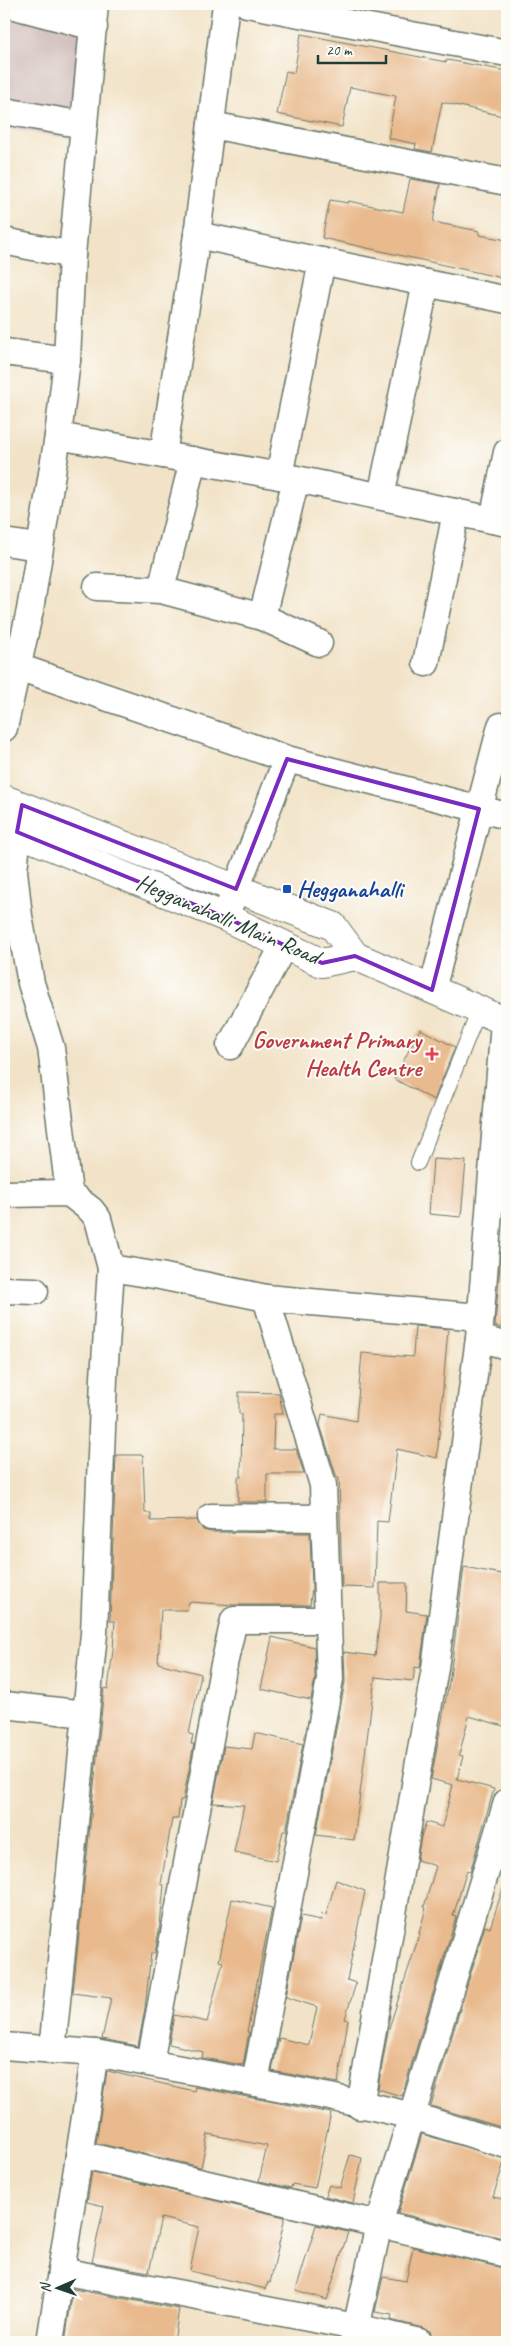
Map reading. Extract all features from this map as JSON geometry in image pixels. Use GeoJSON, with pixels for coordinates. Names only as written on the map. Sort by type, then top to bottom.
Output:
{"type":"FeatureCollection","features":[{"type":"Feature","properties":{"kind":"main road"},"geometry":{"type":"LineString","coordinates":[[13,802],[334,926],[355,956]]}},
{"type":"Feature","properties":{"kind":"main road","name":"Hegganahalli Main Road"},"geometry":{"type":"LineString","coordinates":[[10,830],[225,916],[322,963],[355,956],[506,1022]]}},
{"type":"Feature","properties":{"kind":"street"},"geometry":{"type":"LineString","coordinates":[[4,728],[11,666],[30,610],[58,436],[67,360],[72,254],[94,15],[7,4]]}},
{"type":"Feature","properties":{"kind":"street"},"geometry":{"type":"LineString","coordinates":[[163,455],[198,235],[226,4]]}},
{"type":"Feature","properties":{"kind":"street"},"geometry":{"type":"LineString","coordinates":[[246,4],[375,15],[507,53]]}},
{"type":"Feature","properties":{"kind":"street"},"geometry":{"type":"LineString","coordinates":[[4,111],[84,124]]}},
{"type":"Feature","properties":{"kind":"street"},"geometry":{"type":"LineString","coordinates":[[211,125],[507,182]]}},
{"type":"Feature","properties":{"kind":"street"},"geometry":{"type":"LineString","coordinates":[[198,235],[507,300]]}},
{"type":"Feature","properties":{"kind":"street"},"geometry":{"type":"LineString","coordinates":[[4,241],[72,254]]}},
{"type":"Feature","properties":{"kind":"street"},"geometry":{"type":"LineString","coordinates":[[262,617],[288,477],[322,261]]}},
{"type":"Feature","properties":{"kind":"street"},"geometry":{"type":"LineString","coordinates":[[381,496],[426,283]]}},
{"type":"Feature","properties":{"kind":"street"},"geometry":{"type":"LineString","coordinates":[[4,352],[67,360]]}},
{"type":"Feature","properties":{"kind":"street"},"geometry":{"type":"LineString","coordinates":[[58,436],[288,477],[500,521],[507,452]]}},
{"type":"Feature","properties":{"kind":"street"},"geometry":{"type":"LineString","coordinates":[[161,590],[193,460]]}},
{"type":"Feature","properties":{"kind":"street"},"geometry":{"type":"LineString","coordinates":[[426,663],[456,512]]}},
{"type":"Feature","properties":{"kind":"street"},"geometry":{"type":"LineString","coordinates":[[4,542],[39,547]]}},
{"type":"Feature","properties":{"kind":"street"},"geometry":{"type":"LineString","coordinates":[[97,587],[161,590],[262,617],[319,643]]}},
{"type":"Feature","properties":{"kind":"street"},"geometry":{"type":"LineString","coordinates":[[11,666],[287,759],[507,816]]}},
{"type":"Feature","properties":{"kind":"street"},"geometry":{"type":"LineString","coordinates":[[432,990],[501,726]]}},
{"type":"Feature","properties":{"kind":"street"},"geometry":{"type":"LineString","coordinates":[[225,916],[287,759]]}},
{"type":"Feature","properties":{"kind":"street"},"geometry":{"type":"LineString","coordinates":[[13,802],[10,830],[19,916],[31,984],[51,1048],[69,1193]]}},
{"type":"Feature","properties":{"kind":"street"},"geometry":{"type":"LineString","coordinates":[[230,1046],[284,945]]}},
{"type":"Feature","properties":{"kind":"street"},"geometry":{"type":"LineString","coordinates":[[360,2106],[435,1668],[479,1328],[506,1022]]}},
{"type":"Feature","properties":{"kind":"street"},"geometry":{"type":"LineString","coordinates":[[4,1194],[69,1193],[92,1210],[98,1219],[111,1268],[104,1378],[94,1634],[52,2051]]}},
{"type":"Feature","properties":{"kind":"street"},"geometry":{"type":"LineString","coordinates":[[111,1268],[266,1298],[479,1328],[507,1346]]}},
{"type":"Feature","properties":{"kind":"street"},"geometry":{"type":"LineString","coordinates":[[4,1290],[35,1291]]}},
{"type":"Feature","properties":{"kind":"street"},"geometry":{"type":"LineString","coordinates":[[255,2083],[330,1679],[323,1485],[266,1298]]}},
{"type":"Feature","properties":{"kind":"street"},"geometry":{"type":"LineString","coordinates":[[211,1517],[323,1518]]}},
{"type":"Feature","properties":{"kind":"street"},"geometry":{"type":"LineString","coordinates":[[150,2063],[221,1678],[234,1620],[328,1620]]}},
{"type":"Feature","properties":{"kind":"street"},"geometry":{"type":"LineString","coordinates":[[4,1704],[86,1714]]}},
{"type":"Feature","properties":{"kind":"street"},"geometry":{"type":"LineString","coordinates":[[354,2335],[379,2224],[507,1802]]}},
{"type":"Feature","properties":{"kind":"street"},"geometry":{"type":"LineString","coordinates":[[4,2046],[95,2053],[330,2097],[360,2106],[413,2116],[507,2145]]}},
{"type":"Feature","properties":{"kind":"street"},"geometry":{"type":"LineString","coordinates":[[50,2342],[95,2053]]}},
{"type":"Feature","properties":{"kind":"street"},"geometry":{"type":"LineString","coordinates":[[79,2154],[507,2254]]}},
{"type":"Feature","properties":{"kind":"street"},"geometry":{"type":"LineString","coordinates":[[61,2271],[354,2335],[419,2342]]}},
{"type":"Feature","properties":{"kind":"lane"},"geometry":{"type":"LineString","coordinates":[[418,1163],[479,1010]]}},
{"type":"Feature","properties":{"kind":"highlighted area"},"geometry":{"type":"Polygon","coordinates":[[[287,759],[479,809],[432,990],[355,956],[322,963],[225,917],[17,832],[22,805],[236,889],[287,759]]]}},
{"type":"Feature","properties":{"kind":"shaded area"},"geometry":{"type":"Polygon","coordinates":[[[4,4],[99,4],[88,141],[4,128],[4,4]]]}},
{"type":"Feature","properties":{"kind":"building"},"geometry":{"type":"Polygon","coordinates":[[[301,34],[446,62],[447,60],[507,71],[507,117],[442,102],[432,152],[415,149],[416,144],[388,138],[396,96],[350,87],[342,127],[277,114],[286,71],[294,73],[301,34]]]}},
{"type":"Feature","properties":{"kind":"building"},"geometry":{"type":"Polygon","coordinates":[[[410,179],[440,184],[433,222],[479,231],[479,235],[507,240],[507,279],[322,238],[330,200],[348,203],[348,201],[403,212],[410,179]]]}},
{"type":"Feature","properties":{"kind":"building"},"geometry":{"type":"Polygon","coordinates":[[[420,1029],[455,1047],[434,1100],[394,1079],[420,1029]]]}},
{"type":"Feature","properties":{"kind":"building"},"geometry":{"type":"Polygon","coordinates":[[[433,1159],[466,1161],[461,1217],[429,1214],[433,1159]]]}},
{"type":"Feature","properties":{"kind":"building"},"geometry":{"type":"Polygon","coordinates":[[[501,1253],[507,1254],[507,1304],[501,1328],[495,1326],[501,1253]]]}},
{"type":"Feature","properties":{"kind":"building"},"geometry":{"type":"Polygon","coordinates":[[[415,1326],[448,1329],[437,1458],[397,1449],[388,1522],[377,1521],[375,1588],[342,1587],[339,1478],[337,1478],[320,1425],[322,1414],[356,1421],[362,1353],[413,1357],[415,1326]]]}},
{"type":"Feature","properties":{"kind":"building"},"geometry":{"type":"Polygon","coordinates":[[[239,1392],[279,1393],[283,1414],[274,1414],[273,1449],[296,1449],[304,1474],[267,1474],[267,1502],[238,1502],[238,1477],[241,1477],[242,1414],[239,1414],[239,1392]]]}},
{"type":"Feature","properties":{"kind":"building"},"geometry":{"type":"Polygon","coordinates":[[[116,1455],[143,1455],[145,1513],[151,1513],[151,1521],[197,1520],[203,1530],[211,1532],[310,1533],[312,1587],[310,1605],[235,1605],[189,1602],[187,1610],[161,1610],[158,1663],[201,1674],[189,1734],[193,1735],[191,1744],[194,1744],[183,1800],[180,1800],[178,1819],[172,1819],[161,1884],[164,1885],[160,1925],[155,1953],[151,1953],[145,2008],[138,2046],[102,2039],[111,1998],[73,1993],[104,1688],[108,1689],[113,1650],[115,1621],[110,1621],[116,1455]]]}},
{"type":"Feature","properties":{"kind":"building"},"geometry":{"type":"Polygon","coordinates":[[[464,1567],[507,1575],[507,1727],[469,1716],[459,1755],[463,1756],[457,1779],[494,1789],[470,1872],[467,1870],[453,1916],[456,1917],[402,2096],[378,2089],[388,2031],[420,1933],[426,1908],[424,1907],[436,1866],[417,1860],[421,1837],[426,1822],[442,1827],[453,1785],[431,1779],[450,1677],[464,1567]]]}},
{"type":"Feature","properties":{"kind":"building"},"geometry":{"type":"Polygon","coordinates":[[[380,1583],[407,1583],[406,1611],[427,1614],[420,1668],[415,1667],[413,1681],[375,1677],[354,1840],[316,1835],[345,1682],[344,1652],[375,1656],[380,1617],[380,1583]]]}},
{"type":"Feature","properties":{"kind":"building"},"geometry":{"type":"Polygon","coordinates":[[[272,1637],[314,1647],[315,1678],[311,1700],[261,1689],[272,1637]]]}},
{"type":"Feature","properties":{"kind":"building"},"geometry":{"type":"Polygon","coordinates":[[[255,1733],[303,1744],[286,1831],[283,1831],[276,1861],[234,1852],[244,1805],[213,1803],[224,1746],[252,1749],[255,1733]]]}},
{"type":"Feature","properties":{"kind":"building"},"geometry":{"type":"Polygon","coordinates":[[[336,1880],[365,1891],[347,1980],[356,1983],[345,2019],[348,2020],[338,2083],[272,2071],[279,2038],[309,2045],[317,2007],[286,1997],[301,1916],[321,1920],[322,1914],[326,1915],[336,1880]]]}},
{"type":"Feature","properties":{"kind":"building"},"geometry":{"type":"Polygon","coordinates":[[[504,1885],[507,1886],[507,2119],[504,2128],[431,2106],[485,1926],[490,1928],[504,1885]]]}},
{"type":"Feature","properties":{"kind":"building"},"geometry":{"type":"Polygon","coordinates":[[[232,1899],[272,1908],[247,2032],[249,2032],[243,2065],[202,2058],[203,2052],[169,2044],[174,2015],[207,2022],[223,1962],[219,1961],[232,1899]]]}},
{"type":"Feature","properties":{"kind":"building"},"geometry":{"type":"Polygon","coordinates":[[[107,2071],[194,2091],[195,2087],[331,2113],[315,2188],[292,2184],[291,2188],[259,2181],[267,2146],[208,2134],[201,2167],[96,2143],[107,2071]]]}},
{"type":"Feature","properties":{"kind":"building"},"geometry":{"type":"Polygon","coordinates":[[[422,2134],[505,2159],[493,2197],[507,2200],[507,2239],[398,2213],[422,2134]]]}},
{"type":"Feature","properties":{"kind":"building"},"geometry":{"type":"Polygon","coordinates":[[[350,2155],[362,2158],[353,2203],[325,2196],[329,2185],[340,2188],[350,2155]]]}},
{"type":"Feature","properties":{"kind":"building"},"geometry":{"type":"Polygon","coordinates":[[[92,2172],[285,2217],[270,2283],[268,2282],[266,2289],[190,2271],[199,2227],[161,2218],[149,2272],[92,2262],[104,2206],[87,2202],[92,2172]]]}},
{"type":"Feature","properties":{"kind":"building"},"geometry":{"type":"Polygon","coordinates":[[[316,2225],[348,2232],[327,2300],[296,2290],[316,2225]]]}},
{"type":"Feature","properties":{"kind":"building"},"geometry":{"type":"Polygon","coordinates":[[[413,2247],[507,2269],[507,2342],[486,2342],[460,2337],[460,2342],[434,2342],[430,2331],[391,2320],[392,2315],[375,2312],[383,2277],[406,2281],[413,2247]]]}},
{"type":"Feature","properties":{"kind":"building"},"geometry":{"type":"Polygon","coordinates":[[[73,2289],[179,2309],[174,2342],[65,2342],[73,2289]]]}},
{"type":"Feature","properties":{"kind":"place","name":"Hegganahalli"},"geometry":{"type":"Point","coordinates":[287,889]}},
{"type":"Feature","properties":{"kind":"place","name":"Government Primary Health Centre"},"geometry":{"type":"Point","coordinates":[432,1054]}}]}
